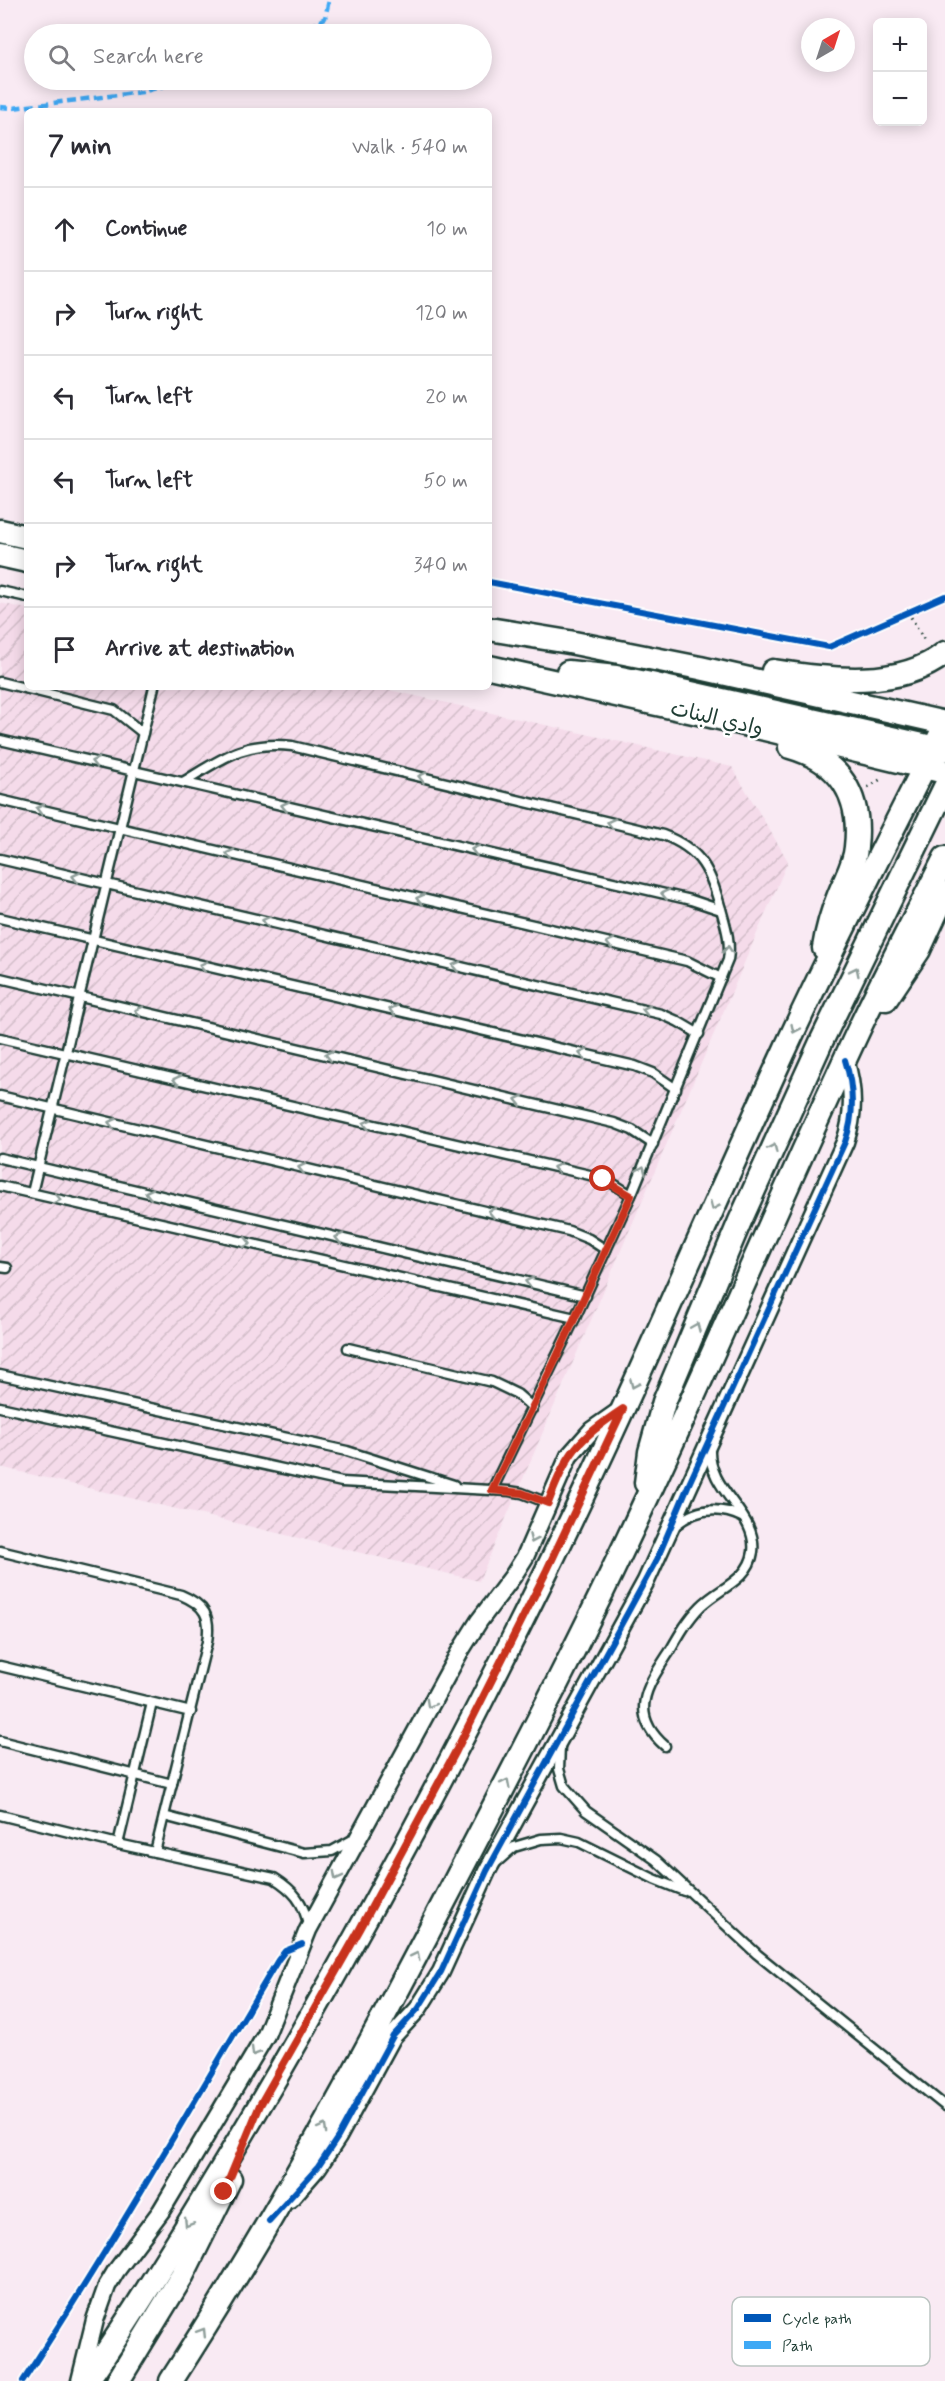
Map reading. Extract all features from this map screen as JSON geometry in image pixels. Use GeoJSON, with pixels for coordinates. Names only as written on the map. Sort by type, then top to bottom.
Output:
{"type":"FeatureCollection","features":[{"type":"Feature","properties":{"kind":"main road"},"geometry":{"type":"LineString","coordinates":[[0,531],[24,536]]}},
{"type":"Feature","properties":{"kind":"main road"},"geometry":{"type":"LineString","coordinates":[[0,555],[24,560]]}},
{"type":"Feature","properties":{"kind":"main road"},"geometry":{"type":"LineString","coordinates":[[87,2381],[163,2264],[260,2105],[360,1929],[456,1751],[547,1570],[623,1409],[820,976],[938,760],[945,724],[700,668],[492,629]]}},
{"type":"Feature","properties":{"kind":"main road"},"geometry":{"type":"LineString","coordinates":[[700,668],[740,667],[841,679],[862,679],[902,674],[940,657]]}},
{"type":"Feature","properties":{"kind":"main road","name":"وادي البنات"},"geometry":{"type":"LineString","coordinates":[[492,668],[698,713],[938,760]]}},
{"type":"Feature","properties":{"kind":"main road"},"geometry":{"type":"LineString","coordinates":[[512,672],[558,672],[616,677],[938,760]]}},
{"type":"Feature","properties":{"kind":"main road"},"geometry":{"type":"LineString","coordinates":[[698,713],[726,728],[810,753],[839,774],[849,789],[855,810],[856,848],[852,865],[832,914],[820,976]]}},
{"type":"Feature","properties":{"kind":"main road"},"geometry":{"type":"LineString","coordinates":[[645,1503],[650,1452],[664,1402],[740,1221],[832,1019],[945,787]]}},
{"type":"Feature","properties":{"kind":"main road"},"geometry":{"type":"LineString","coordinates":[[171,2381],[319,2135],[404,1979],[561,1675],[645,1503],[862,1023],[945,858]]}},
{"type":"Feature","properties":{"kind":"main road"},"geometry":{"type":"LineString","coordinates":[[862,1023],[880,1005],[905,973],[919,950],[945,893]]}},
{"type":"Feature","properties":{"kind":"main road"},"geometry":{"type":"LineString","coordinates":[[118,2381],[158,2317],[204,2235],[260,2105]]}},
{"type":"Feature","properties":{"kind":"street"},"geometry":{"type":"LineString","coordinates":[[269,2221],[318,2167],[338,2137],[393,2036],[426,1997],[441,1972],[488,1871],[646,1581],[845,1142],[853,1105],[845,1060]]}},
{"type":"Feature","properties":{"kind":"street"},"geometry":{"type":"LineString","coordinates":[[80,2381],[95,2320],[107,2286],[161,2211],[266,2035],[308,1930],[468,1636],[525,1557],[562,1468],[579,1442],[592,1430],[623,1409]]}},
{"type":"Feature","properties":{"kind":"lane"},"geometry":{"type":"LineString","coordinates":[[0,591],[24,596]]}},
{"type":"Feature","properties":{"kind":"lane"},"geometry":{"type":"LineString","coordinates":[[0,682],[24,688]]}},
{"type":"Feature","properties":{"kind":"lane"},"geometry":{"type":"LineString","coordinates":[[33,690],[114,710],[142,734]]}},
{"type":"Feature","properties":{"kind":"lane"},"geometry":{"type":"LineString","coordinates":[[32,1193],[153,690]]}},
{"type":"Feature","properties":{"kind":"lane"},"geometry":{"type":"LineString","coordinates":[[0,740],[692,900],[721,910]]}},
{"type":"Feature","properties":{"kind":"lane"},"geometry":{"type":"LineString","coordinates":[[183,782],[236,751],[269,744],[292,746],[673,839],[690,849],[711,875],[728,933],[729,951],[721,978],[631,1196],[586,1296],[492,1490]]}},
{"type":"Feature","properties":{"kind":"lane"},"geometry":{"type":"LineString","coordinates":[[0,800],[687,961],[721,978]]}},
{"type":"Feature","properties":{"kind":"lane"},"geometry":{"type":"LineString","coordinates":[[0,859],[661,1014],[699,1034]]}},
{"type":"Feature","properties":{"kind":"lane"},"geometry":{"type":"LineString","coordinates":[[0,918],[635,1066],[653,1073],[676,1089]]}},
{"type":"Feature","properties":{"kind":"lane"},"geometry":{"type":"LineString","coordinates":[[0,978],[614,1123],[632,1130],[653,1144]]}},
{"type":"Feature","properties":{"kind":"lane"},"geometry":{"type":"LineString","coordinates":[[0,1038],[594,1176],[612,1183],[631,1196]]}},
{"type":"Feature","properties":{"kind":"lane"},"geometry":{"type":"LineString","coordinates":[[0,1096],[569,1231],[589,1239],[606,1250]]}},
{"type":"Feature","properties":{"kind":"lane"},"geometry":{"type":"LineString","coordinates":[[0,1158],[586,1296]]}},
{"type":"Feature","properties":{"kind":"lane"},"geometry":{"type":"LineString","coordinates":[[0,1186],[575,1318]]}},
{"type":"Feature","properties":{"kind":"lane"},"geometry":{"type":"LineString","coordinates":[[348,1348],[492,1382],[517,1394],[533,1408]]}},
{"type":"Feature","properties":{"kind":"lane"},"geometry":{"type":"LineString","coordinates":[[0,1375],[347,1451],[465,1488]]}},
{"type":"Feature","properties":{"kind":"lane"},"geometry":{"type":"LineString","coordinates":[[0,1407],[342,1482],[522,1493],[548,1503]]}},
{"type":"Feature","properties":{"kind":"lane"},"geometry":{"type":"LineString","coordinates":[[665,1746],[652,1734],[644,1717],[646,1689],[701,1606],[745,1571],[751,1561],[753,1538],[714,1474],[710,1454],[712,1434]]}},
{"type":"Feature","properties":{"kind":"lane"},"geometry":{"type":"LineString","coordinates":[[670,1532],[683,1518],[700,1511],[722,1510],[742,1518]]}},
{"type":"Feature","properties":{"kind":"lane"},"geometry":{"type":"LineString","coordinates":[[0,1551],[181,1595],[195,1601],[206,1612],[209,1627],[191,1712],[155,1852]]}},
{"type":"Feature","properties":{"kind":"lane"},"geometry":{"type":"LineString","coordinates":[[0,1666],[191,1712]]}},
{"type":"Feature","properties":{"kind":"lane"},"geometry":{"type":"LineString","coordinates":[[118,1844],[152,1703]]}},
{"type":"Feature","properties":{"kind":"lane"},"geometry":{"type":"LineString","coordinates":[[562,1733],[559,1751],[564,1786],[586,1811],[656,1860],[757,1954],[945,2106]]}},
{"type":"Feature","properties":{"kind":"lane"},"geometry":{"type":"LineString","coordinates":[[0,1741],[172,1784]]}},
{"type":"Feature","properties":{"kind":"lane"},"geometry":{"type":"LineString","coordinates":[[0,1815],[118,1844],[274,1878],[288,1887],[299,1899],[306,1914],[308,1930]]}},
{"type":"Feature","properties":{"kind":"lane"},"geometry":{"type":"LineString","coordinates":[[164,1816],[304,1853],[332,1851],[357,1837]]}},
{"type":"Feature","properties":{"kind":"lane"},"geometry":{"type":"LineString","coordinates":[[488,1871],[514,1847],[541,1839],[561,1838],[579,1842],[690,1894]]}},
{"type":"Feature","properties":{"kind":"path"},"geometry":{"type":"LineString","coordinates":[[898,616],[918,608]]}},
{"type":"Feature","properties":{"kind":"path"},"geometry":{"type":"LineString","coordinates":[[908,612],[940,657]]}},
{"type":"Feature","properties":{"kind":"shaded area"},"geometry":{"type":"Polygon","coordinates":[[[0,603],[24,608],[24,690],[389,690],[732,767],[788,861],[479,1581],[0,1467],[0,603]]]}},
{"type":"Feature","properties":{"kind":"marked path"},"geometry":{"type":"LineString","coordinates":[[314,24],[325,18],[329,0]]}},
{"type":"Feature","properties":{"kind":"marked path"},"geometry":{"type":"LineString","coordinates":[[0,107],[13,108],[149,90]]}},
{"type":"Feature","properties":{"kind":"cycle path"},"geometry":{"type":"LineString","coordinates":[[492,583],[829,647],[945,596]]}},
{"type":"Feature","properties":{"kind":"cycle path"},"geometry":{"type":"LineString","coordinates":[[269,2221],[318,2167],[338,2137],[393,2036],[418,2009],[441,1972],[487,1871],[658,1557],[688,1486],[845,1142],[852,1111],[850,1081],[845,1060]]}},
{"type":"Feature","properties":{"kind":"cycle path"},"geometry":{"type":"LineString","coordinates":[[23,2381],[121,2225],[278,1960],[285,1951],[302,1944]]}},
{"type":"Feature","properties":{"kind":"route"},"geometry":{"type":"LineString","coordinates":[[224,2192],[260,2105],[360,1929],[456,1751],[547,1570],[623,1409],[592,1430],[579,1442],[562,1468],[548,1503],[522,1493],[492,1490],[586,1296],[631,1196],[603,1179]]}}]}
